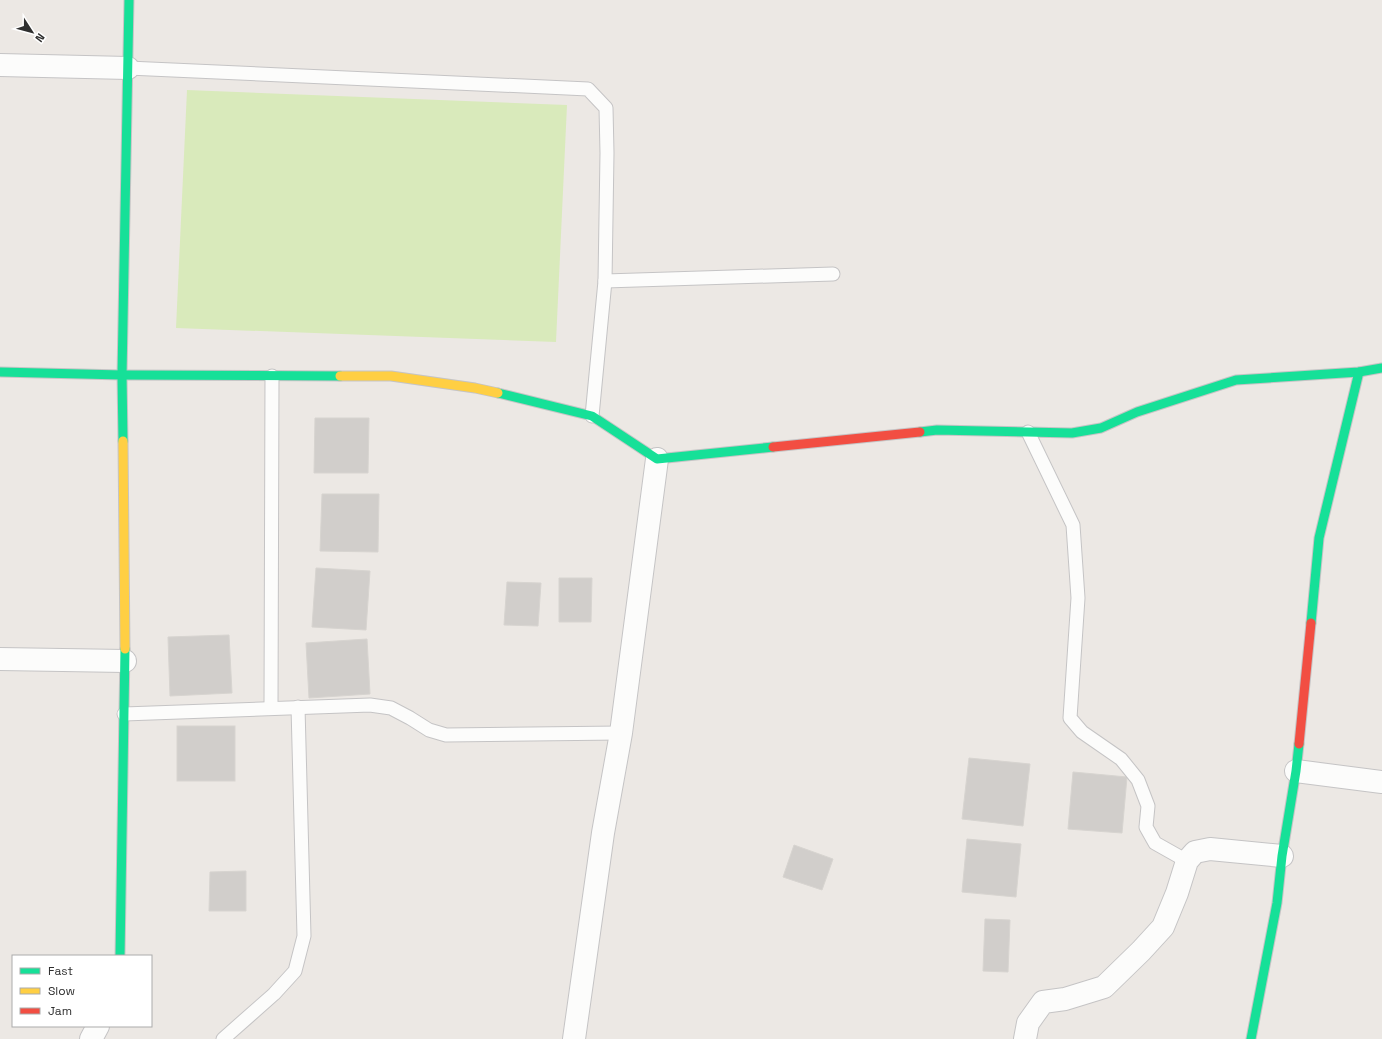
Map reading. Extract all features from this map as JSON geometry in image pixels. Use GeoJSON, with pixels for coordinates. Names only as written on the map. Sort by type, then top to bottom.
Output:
{"type":"FeatureCollection","features":[{"type":"Feature","properties":{"kind":"street"},"geometry":{"type":"LineString","coordinates":[[120,955],[125,661],[122,375],[128,0]]}},
{"type":"Feature","properties":{"kind":"street"},"geometry":{"type":"LineString","coordinates":[[0,65],[128,68]]}},
{"type":"Feature","properties":{"kind":"street"},"geometry":{"type":"LineString","coordinates":[[0,372],[122,375],[391,376],[475,388],[592,416],[657,459],[937,430],[1072,433],[1101,428],[1137,412],[1236,380],[1359,372],[1382,368]]}},
{"type":"Feature","properties":{"kind":"street"},"geometry":{"type":"LineString","coordinates":[[1251,1039],[1278,903],[1282,856],[1296,771],[1320,538],[1359,372]]}},
{"type":"Feature","properties":{"kind":"street"},"geometry":{"type":"LineString","coordinates":[[574,1039],[603,833],[621,733],[657,459]]}},
{"type":"Feature","properties":{"kind":"street"},"geometry":{"type":"LineString","coordinates":[[0,659],[125,661]]}},
{"type":"Feature","properties":{"kind":"street"},"geometry":{"type":"LineString","coordinates":[[1296,771],[1382,782]]}},
{"type":"Feature","properties":{"kind":"street"},"geometry":{"type":"LineString","coordinates":[[1025,1039],[1028,1023],[1043,1002],[1065,999],[1104,987],[1158,933],[1163,927],[1177,893],[1187,861],[1196,852],[1210,849],[1282,856]]}},
{"type":"Feature","properties":{"kind":"lane"},"geometry":{"type":"LineString","coordinates":[[128,68],[588,89],[606,108],[607,152],[605,281],[592,416]]}},
{"type":"Feature","properties":{"kind":"lane"},"geometry":{"type":"LineString","coordinates":[[605,281],[833,274]]}},
{"type":"Feature","properties":{"kind":"lane"},"geometry":{"type":"LineString","coordinates":[[271,708],[272,376]]}},
{"type":"Feature","properties":{"kind":"lane"},"geometry":{"type":"LineString","coordinates":[[1028,432],[1072,525],[1078,598],[1070,718],[1082,732],[1120,759],[1138,780],[1148,806],[1146,827],[1155,843],[1187,861]]}},
{"type":"Feature","properties":{"kind":"lane"},"geometry":{"type":"LineString","coordinates":[[124,714],[370,705],[391,708],[429,730],[446,735],[621,733]]}},
{"type":"Feature","properties":{"kind":"lane"},"geometry":{"type":"LineString","coordinates":[[223,1039],[274,994],[295,971],[304,936],[298,707]]}},
{"type":"Feature","properties":{"kind":"green space"},"geometry":{"type":"Polygon","coordinates":[[[187,90],[567,105],[556,342],[176,328],[187,90]]]}},
{"type":"Feature","properties":{"kind":"building"},"geometry":{"type":"Polygon","coordinates":[[[315,418],[369,418],[368,473],[314,473],[315,418]]]}},
{"type":"Feature","properties":{"kind":"building"},"geometry":{"type":"Polygon","coordinates":[[[322,494],[379,494],[378,552],[320,551],[322,494]]]}},
{"type":"Feature","properties":{"kind":"building"},"geometry":{"type":"Polygon","coordinates":[[[316,568],[370,571],[366,630],[312,627],[316,568]]]}},
{"type":"Feature","properties":{"kind":"building"},"geometry":{"type":"Polygon","coordinates":[[[559,578],[592,578],[591,622],[559,622],[559,578]]]}},
{"type":"Feature","properties":{"kind":"building"},"geometry":{"type":"Polygon","coordinates":[[[507,582],[541,583],[538,626],[504,625],[507,582]]]}},
{"type":"Feature","properties":{"kind":"building"},"geometry":{"type":"Polygon","coordinates":[[[229,635],[232,693],[170,696],[168,637],[229,635]]]}},
{"type":"Feature","properties":{"kind":"building"},"geometry":{"type":"Polygon","coordinates":[[[367,639],[370,694],[309,698],[306,643],[367,639]]]}},
{"type":"Feature","properties":{"kind":"building"},"geometry":{"type":"Polygon","coordinates":[[[177,726],[235,726],[235,781],[177,781],[177,726]]]}},
{"type":"Feature","properties":{"kind":"building"},"geometry":{"type":"Polygon","coordinates":[[[969,758],[1030,764],[1023,826],[962,819],[969,758]]]}},
{"type":"Feature","properties":{"kind":"building"},"geometry":{"type":"Polygon","coordinates":[[[1073,772],[1127,777],[1122,833],[1068,829],[1073,772]]]}},
{"type":"Feature","properties":{"kind":"building"},"geometry":{"type":"Polygon","coordinates":[[[967,839],[1021,844],[1016,897],[962,892],[967,839]]]}},
{"type":"Feature","properties":{"kind":"building"},"geometry":{"type":"Polygon","coordinates":[[[794,845],[833,859],[822,890],[783,877],[794,845]]]}},
{"type":"Feature","properties":{"kind":"building"},"geometry":{"type":"Polygon","coordinates":[[[246,871],[246,911],[209,911],[210,872],[246,871]]]}},
{"type":"Feature","properties":{"kind":"building"},"geometry":{"type":"Polygon","coordinates":[[[985,919],[1010,920],[1008,972],[983,971],[985,919]]]}},
{"type":"Feature","properties":{"kind":"traffic: fast"},"geometry":{"type":"LineString","coordinates":[[123,441],[122,375],[129,0]]}},
{"type":"Feature","properties":{"kind":"traffic: fast"},"geometry":{"type":"LineString","coordinates":[[920,432],[937,430],[1072,433],[1101,428],[1137,412],[1236,380],[1359,372],[1382,368]]}},
{"type":"Feature","properties":{"kind":"traffic: fast"},"geometry":{"type":"LineString","coordinates":[[0,372],[122,375],[340,376]]}},
{"type":"Feature","properties":{"kind":"traffic: fast"},"geometry":{"type":"LineString","coordinates":[[1311,623],[1319,538],[1359,372]]}},
{"type":"Feature","properties":{"kind":"traffic: fast"},"geometry":{"type":"LineString","coordinates":[[498,393],[592,416],[657,459],[773,447]]}},
{"type":"Feature","properties":{"kind":"traffic: fast"},"geometry":{"type":"LineString","coordinates":[[120,955],[125,649]]}},
{"type":"Feature","properties":{"kind":"traffic: fast"},"geometry":{"type":"LineString","coordinates":[[1251,1039],[1277,903],[1282,856],[1299,744]]}},
{"type":"Feature","properties":{"kind":"traffic: slow"},"geometry":{"type":"LineString","coordinates":[[340,376],[391,376],[475,388],[498,393]]}},
{"type":"Feature","properties":{"kind":"traffic: slow"},"geometry":{"type":"LineString","coordinates":[[123,441],[125,649]]}},
{"type":"Feature","properties":{"kind":"traffic: jam"},"geometry":{"type":"LineString","coordinates":[[773,447],[920,432]]}},
{"type":"Feature","properties":{"kind":"traffic: jam"},"geometry":{"type":"LineString","coordinates":[[1299,744],[1311,623]]}}]}
